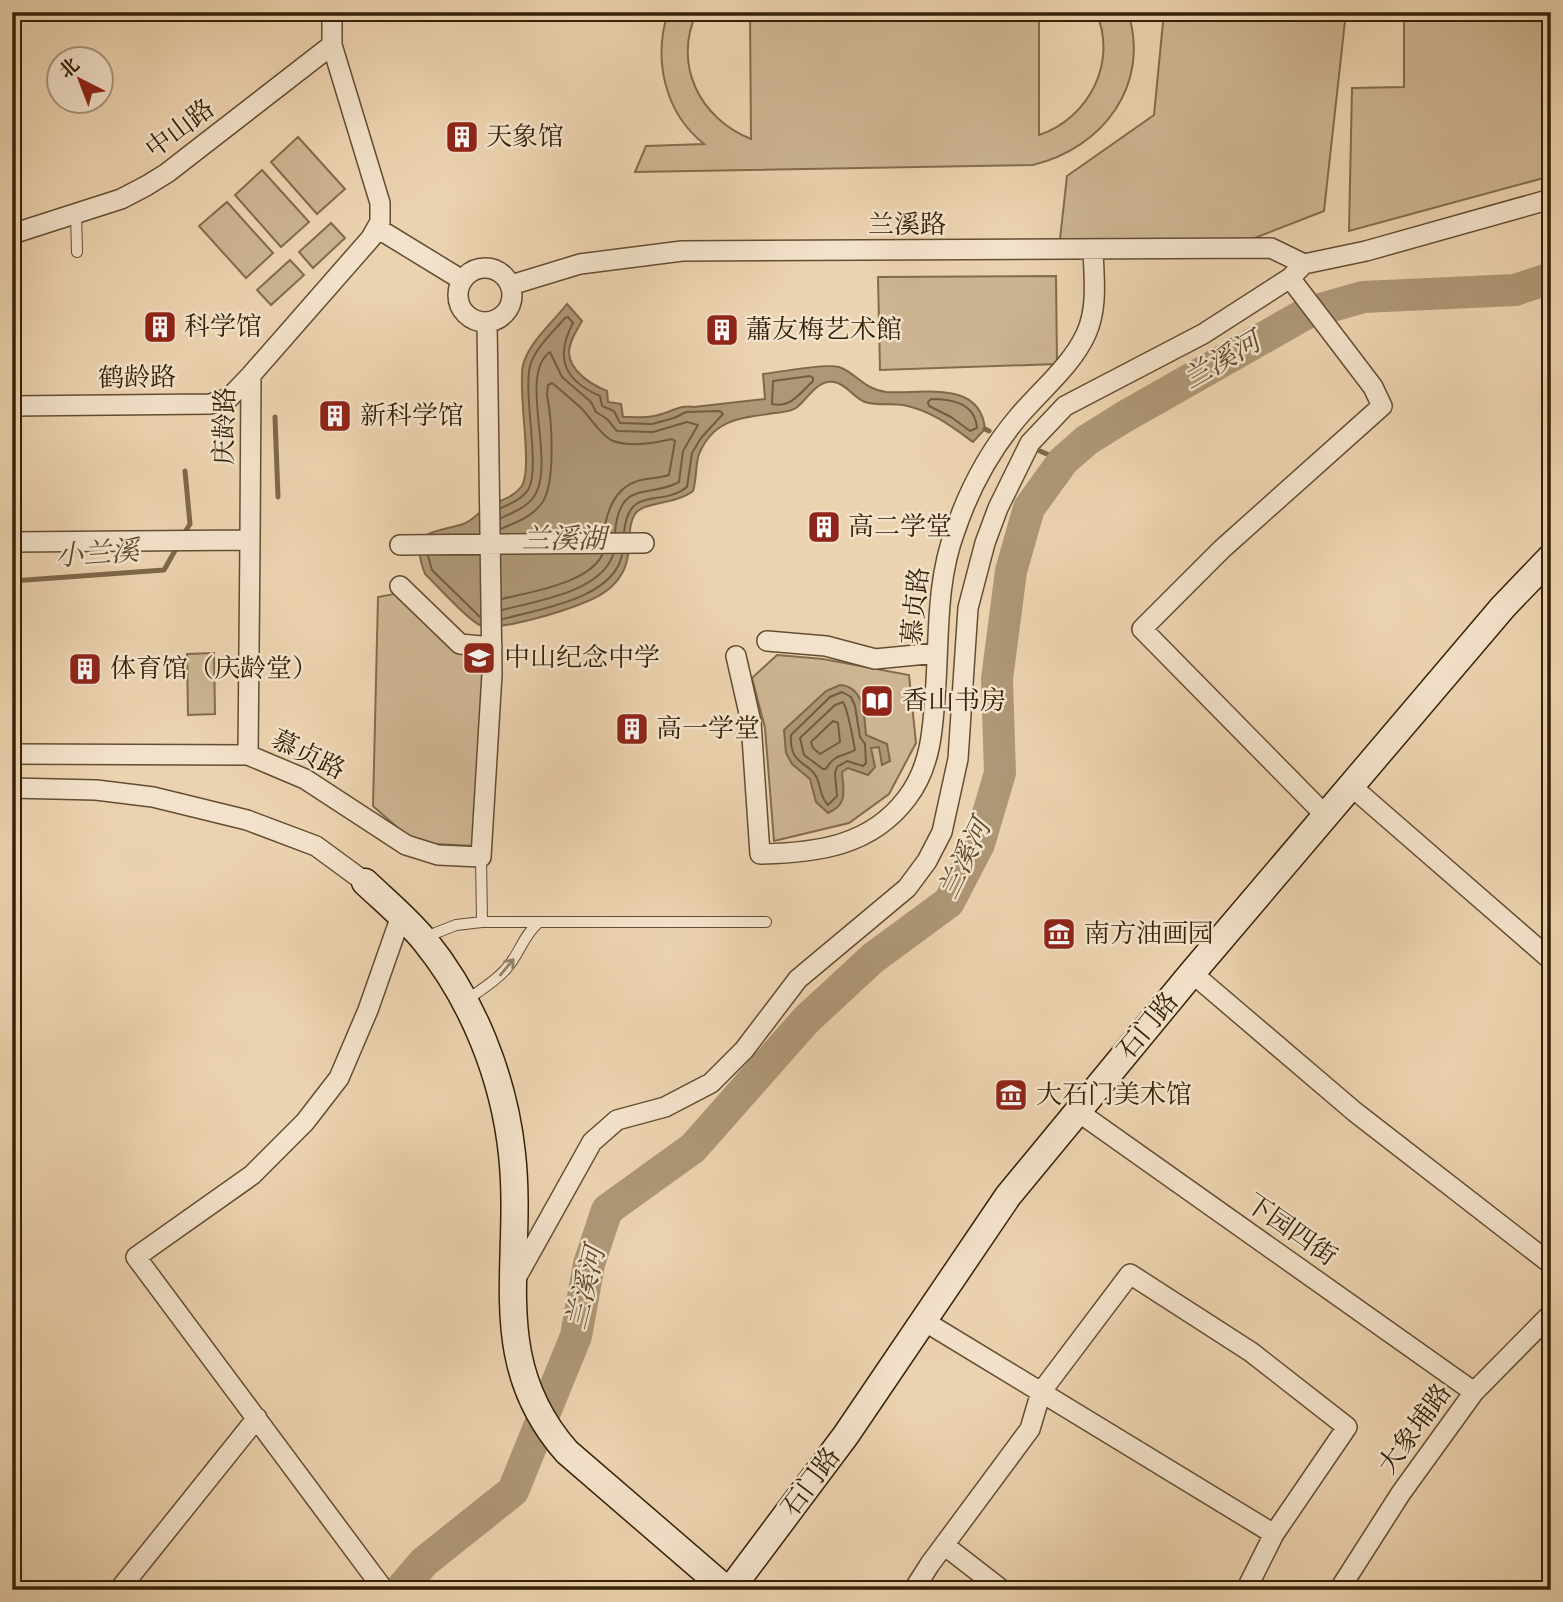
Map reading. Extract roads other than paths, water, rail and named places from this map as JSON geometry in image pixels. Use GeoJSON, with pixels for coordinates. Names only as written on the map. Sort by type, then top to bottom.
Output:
{"type":"FeatureCollection","features":[{"type":"Feature","properties":{"kind":"street"},"geometry":{"type":"LineString","coordinates":[[332,12],[332,45],[377,191],[381,214],[377,228],[462,280]]}},
{"type":"Feature","properties":{"kind":"street","name":"中山路"},"geometry":{"type":"LineString","coordinates":[[12,234],[121,199],[167,173],[332,45]]}},
{"type":"Feature","properties":{"kind":"street"},"geometry":{"type":"LineString","coordinates":[[512,1284],[592,1142],[617,1120],[665,1107],[711,1083],[744,1050],[798,979],[906,888],[927,861],[942,832],[958,759],[968,608],[985,543],[998,508],[1030,443],[1065,406],[1203,334],[1295,274],[1366,251],[1551,199]]}},
{"type":"Feature","properties":{"kind":"street","name":"庆龄路"},"geometry":{"type":"LineString","coordinates":[[248,755],[251,375],[377,228]]}},
{"type":"Feature","properties":{"kind":"street","name":"兰溪路"},"geometry":{"type":"LineString","coordinates":[[511,285],[580,264],[682,251],[1271,248],[1295,274]]}},
{"type":"Feature","properties":{"kind":"street","name":"慕贞路"},"geometry":{"type":"LineString","coordinates":[[736,656],[751,722],[760,854],[802,852],[843,845],[862,837],[896,812],[920,780],[926,762],[933,726],[944,568],[963,508],[996,447],[1077,350],[1086,334],[1093,305],[1093,251]]}},
{"type":"Feature","properties":{"kind":"street"},"geometry":{"type":"LineString","coordinates":[[492,268],[500,272],[511,285],[512,302],[508,310],[495,321],[470,318],[459,305],[458,288],[462,280],[475,269],[492,268]]}},
{"type":"Feature","properties":{"kind":"street"},"geometry":{"type":"LineString","coordinates":[[1295,274],[1373,387],[1382,405],[1222,549],[1142,629],[1326,816]]}},
{"type":"Feature","properties":{"kind":"street"},"geometry":{"type":"LineString","coordinates":[[481,857],[492,639],[487,322]]}},
{"type":"Feature","properties":{"kind":"street","name":"鹤龄路"},"geometry":{"type":"LineString","coordinates":[[12,406],[210,404],[229,398],[251,375]]}},
{"type":"Feature","properties":{"kind":"street"},"geometry":{"type":"LineString","coordinates":[[12,542],[250,540]]}},
{"type":"Feature","properties":{"kind":"street"},"geometry":{"type":"LineString","coordinates":[[408,545],[641,544]]}},
{"type":"Feature","properties":{"kind":"street","name":"石门路"},"geometry":{"type":"LineString","coordinates":[[729,1590],[846,1435],[1009,1196],[1192,973],[1503,607],[1551,557]]}},
{"type":"Feature","properties":{"kind":"street"},"geometry":{"type":"LineString","coordinates":[[400,586],[460,644],[492,639]]}},
{"type":"Feature","properties":{"kind":"street"},"geometry":{"type":"LineString","coordinates":[[766,641],[827,646],[875,659],[937,653]]}},
{"type":"Feature","properties":{"kind":"street","name":"慕贞路"},"geometry":{"type":"LineString","coordinates":[[12,754],[248,755],[305,779],[406,845],[438,855],[481,857]]}},
{"type":"Feature","properties":{"kind":"street"},"geometry":{"type":"LineString","coordinates":[[1351,786],[1551,960]]}},
{"type":"Feature","properties":{"kind":"street"},"geometry":{"type":"LineString","coordinates":[[12,788],[96,790],[141,795],[247,820],[316,846],[365,881],[423,939],[453,979],[465,1001],[488,1054],[507,1120],[514,1191],[512,1284],[516,1343],[527,1390],[536,1411],[550,1433],[567,1452],[729,1590]]}},
{"type":"Feature","properties":{"kind":"street"},"geometry":{"type":"LineString","coordinates":[[384,1590],[136,1257],[252,1175],[312,1114],[339,1078],[368,1010],[401,916]]}},
{"type":"Feature","properties":{"kind":"street"},"geometry":{"type":"LineString","coordinates":[[1192,973],[1355,1112],[1551,1264]]}},
{"type":"Feature","properties":{"kind":"street","name":"下园四街"},"geometry":{"type":"LineString","coordinates":[[1077,1111],[1474,1392]]}},
{"type":"Feature","properties":{"kind":"street"},"geometry":{"type":"LineString","coordinates":[[917,1590],[916,1586],[944,1545],[1030,1429],[1041,1392],[1130,1274],[1251,1352],[1347,1427],[1274,1534],[1246,1590]]}},
{"type":"Feature","properties":{"kind":"street","name":"大象埔路"},"geometry":{"type":"LineString","coordinates":[[1339,1590],[1401,1493],[1474,1392],[1551,1314]]}},
{"type":"Feature","properties":{"kind":"street"},"geometry":{"type":"LineString","coordinates":[[924,1321],[1274,1534]]}},
{"type":"Feature","properties":{"kind":"street"},"geometry":{"type":"LineString","coordinates":[[119,1590],[257,1418]]}},
{"type":"Feature","properties":{"kind":"street"},"geometry":{"type":"LineString","coordinates":[[944,1545],[1002,1590]]}},
{"type":"Feature","properties":{"kind":"lane"},"geometry":{"type":"LineString","coordinates":[[76,213],[77,252]]}},
{"type":"Feature","properties":{"kind":"lane"},"geometry":{"type":"LineString","coordinates":[[481,857],[482,922]]}},
{"type":"Feature","properties":{"kind":"lane"},"geometry":{"type":"LineString","coordinates":[[423,939],[456,925],[482,922],[766,922]]}},
{"type":"Feature","properties":{"kind":"lane"},"geometry":{"type":"LineString","coordinates":[[465,1001],[507,969],[522,940],[538,923]]}},
{"type":"Feature","properties":{"kind":"water","name":"兰溪湖"},"geometry":{"type":"Polygon","coordinates":[[[567,304],[582,321],[569,348],[570,359],[577,371],[588,381],[607,391],[608,402],[621,404],[623,417],[650,417],[684,407],[765,399],[763,374],[833,366],[845,369],[865,384],[886,392],[946,392],[960,396],[972,402],[981,413],[985,429],[973,442],[922,411],[903,405],[865,402],[839,383],[822,384],[794,409],[740,419],[713,433],[699,454],[693,491],[678,499],[645,507],[635,514],[630,527],[625,567],[606,591],[578,605],[534,619],[502,625],[480,625],[460,610],[425,574],[420,559],[421,541],[432,532],[466,523],[521,487],[526,465],[523,365],[536,340],[567,304]]]}},
{"type":"Feature","properties":{"kind":"water"},"geometry":{"type":"Polygon","coordinates":[[[840,685],[848,687],[859,697],[866,735],[887,744],[890,761],[882,765],[879,747],[871,748],[875,767],[868,775],[848,768],[842,772],[842,801],[828,813],[816,802],[810,779],[792,764],[786,753],[784,730],[826,691],[840,685]]]}},
{"type":"Feature","properties":{"kind":"waterway","name":"兰溪河"},"geometry":{"type":"LineString","coordinates":[[400,1590],[424,1562],[513,1491],[576,1336],[589,1264],[607,1210],[693,1148],[806,1020],[873,958],[949,902],[979,844],[1000,773],[997,679],[1011,571],[1029,508],[1063,461],[1087,440],[1124,417],[1307,313],[1363,297],[1515,290],[1551,278]]}},
{"type":"Feature","properties":{"kind":"waterway"},"geometry":{"type":"LineString","coordinates":[[275,417],[278,497]]}},
{"type":"Feature","properties":{"kind":"waterway"},"geometry":{"type":"LineString","coordinates":[[985,429],[989,431]]}},
{"type":"Feature","properties":{"kind":"waterway"},"geometry":{"type":"LineString","coordinates":[[1040,451],[1063,461]]}},
{"type":"Feature","properties":{"kind":"waterway","name":"小兰溪"},"geometry":{"type":"LineString","coordinates":[[183,535],[190,524],[185,471]]}},
{"type":"Feature","properties":{"kind":"waterway","name":"小兰溪"},"geometry":{"type":"LineString","coordinates":[[12,581],[164,570],[177,547]]}},
{"type":"Feature","properties":{"kind":"place","name":"天象馆"},"geometry":{"type":"Point","coordinates":[462,137]}},
{"type":"Feature","properties":{"kind":"place","name":"科学馆"},"geometry":{"type":"Point","coordinates":[160,327]}},
{"type":"Feature","properties":{"kind":"place","name":"蕭友梅艺术館"},"geometry":{"type":"Point","coordinates":[722,330]}},
{"type":"Feature","properties":{"kind":"place","name":"新科学馆"},"geometry":{"type":"Point","coordinates":[335,416]}},
{"type":"Feature","properties":{"kind":"place","name":"高二学堂"},"geometry":{"type":"Point","coordinates":[824,527]}},
{"type":"Feature","properties":{"kind":"place","name":"中山纪念中学"},"geometry":{"type":"Point","coordinates":[479,658]}},
{"type":"Feature","properties":{"kind":"place","name":"体育馆（庆龄堂）"},"geometry":{"type":"Point","coordinates":[85,669]}},
{"type":"Feature","properties":{"kind":"place","name":"香山书房"},"geometry":{"type":"Point","coordinates":[877,701]}},
{"type":"Feature","properties":{"kind":"place","name":"高一学堂"},"geometry":{"type":"Point","coordinates":[632,729]}},
{"type":"Feature","properties":{"kind":"place","name":"南方油画园"},"geometry":{"type":"Point","coordinates":[1059,934]}},
{"type":"Feature","properties":{"kind":"place","name":"大石门美术馆"},"geometry":{"type":"Point","coordinates":[1011,1095]}}]}
